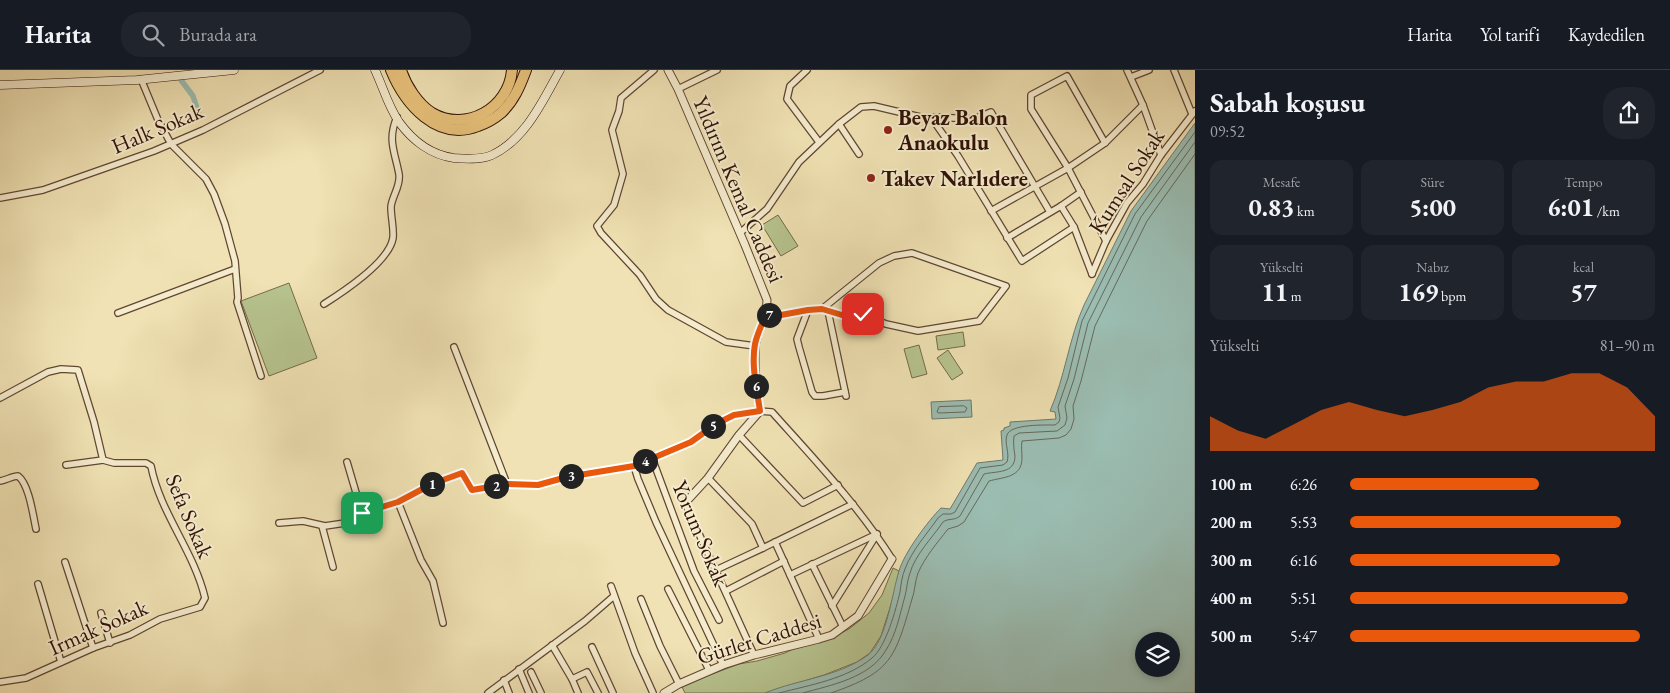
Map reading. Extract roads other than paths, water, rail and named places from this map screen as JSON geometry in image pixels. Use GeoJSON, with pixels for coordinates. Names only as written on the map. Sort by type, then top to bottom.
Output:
{"type":"FeatureCollection","features":[{"type":"Feature","properties":{"kind":"highway"},"geometry":{"type":"LineString","coordinates":[[391,70],[410,104],[422,116],[447,129],[463,130],[489,122],[500,114],[514,97],[526,70]]}},
{"type":"Feature","properties":{"kind":"highway"},"geometry":{"type":"LineString","coordinates":[[401,70],[412,92],[432,112],[448,118],[468,120],[490,110],[500,100],[508,89],[512,70]]}},
{"type":"Feature","properties":{"kind":"main road"},"geometry":{"type":"LineString","coordinates":[[0,85],[141,79],[234,70]]}},
{"type":"Feature","properties":{"kind":"main road"},"geometry":{"type":"LineString","coordinates":[[375,70],[396,117],[413,139],[430,151],[450,158],[468,159],[491,155],[508,145],[522,131],[538,109],[560,70]]}},
{"type":"Feature","properties":{"kind":"street","name":"Halk Sokak"},"geometry":{"type":"LineString","coordinates":[[0,198],[44,190],[171,144],[203,130],[320,70]]}},
{"type":"Feature","properties":{"kind":"street"},"geometry":{"type":"LineString","coordinates":[[654,70],[621,98],[620,111],[612,130],[623,174],[614,204],[597,226],[601,233],[640,275],[656,299],[668,310],[726,342],[755,346]]}},
{"type":"Feature","properties":{"kind":"street","name":"Yıldırım Kemal Caddesi"},"geometry":{"type":"LineString","coordinates":[[668,70],[678,89],[764,291],[766,315],[755,346],[755,382],[760,411]]}},
{"type":"Feature","properties":{"kind":"street"},"geometry":{"type":"LineString","coordinates":[[678,89],[717,70]]}},
{"type":"Feature","properties":{"kind":"street"},"geometry":{"type":"LineString","coordinates":[[807,70],[790,86],[787,99],[819,142]]}},
{"type":"Feature","properties":{"kind":"street"},"geometry":{"type":"LineString","coordinates":[[1127,70],[1143,105],[1161,155]]}},
{"type":"Feature","properties":{"kind":"street"},"geometry":{"type":"LineString","coordinates":[[1131,77],[1148,70]]}},
{"type":"Feature","properties":{"kind":"street"},"geometry":{"type":"LineString","coordinates":[[1174,70],[1193,112]]}},
{"type":"Feature","properties":{"kind":"street"},"geometry":{"type":"LineString","coordinates":[[1105,143],[1067,76],[1031,95],[1031,109],[1068,168],[1106,241]]}},
{"type":"Feature","properties":{"kind":"street"},"geometry":{"type":"LineString","coordinates":[[141,79],[158,120],[171,144],[206,179],[214,194],[225,224],[235,269],[237,302],[261,376]]}},
{"type":"Feature","properties":{"kind":"street"},"geometry":{"type":"LineString","coordinates":[[991,211],[1068,168],[1105,143],[1143,105]]}},
{"type":"Feature","properties":{"kind":"street"},"geometry":{"type":"LineString","coordinates":[[740,233],[767,209],[800,162],[819,142],[861,107],[874,106],[933,120],[958,156],[1022,262],[1074,227],[1060,206]]}},
{"type":"Feature","properties":{"kind":"street"},"geometry":{"type":"LineString","coordinates":[[933,120],[934,117],[974,119],[991,112],[1050,212]]}},
{"type":"Feature","properties":{"kind":"street","name":"Kumsal Sokak"},"geometry":{"type":"LineString","coordinates":[[1074,227],[1092,274],[1106,241],[1127,203],[1143,184],[1161,155],[1193,112]]}},
{"type":"Feature","properties":{"kind":"street"},"geometry":{"type":"LineString","coordinates":[[324,304],[342,293],[375,266],[393,240],[391,208],[400,176],[391,142],[396,117]]}},
{"type":"Feature","properties":{"kind":"street"},"geometry":{"type":"LineString","coordinates":[[839,124],[859,154]]}},
{"type":"Feature","properties":{"kind":"street"},"geometry":{"type":"LineString","coordinates":[[1007,238],[1081,192]]}},
{"type":"Feature","properties":{"kind":"street"},"geometry":{"type":"LineString","coordinates":[[766,315],[825,310],[842,315],[863,314],[886,324],[918,331],[979,320],[1006,286],[912,252],[894,256],[879,263],[825,310]]}},
{"type":"Feature","properties":{"kind":"street"},"geometry":{"type":"LineString","coordinates":[[118,313],[235,269]]}},
{"type":"Feature","properties":{"kind":"street"},"geometry":{"type":"LineString","coordinates":[[808,310],[797,338],[812,392],[815,396],[846,394],[825,310]]}},
{"type":"Feature","properties":{"kind":"street"},"geometry":{"type":"LineString","coordinates":[[454,347],[507,484]]}},
{"type":"Feature","properties":{"kind":"street"},"geometry":{"type":"LineString","coordinates":[[0,398],[48,372],[61,369],[78,370],[103,460],[66,465]]}},
{"type":"Feature","properties":{"kind":"street"},"geometry":{"type":"LineString","coordinates":[[754,655],[686,503],[760,411]]}},
{"type":"Feature","properties":{"kind":"street"},"geometry":{"type":"LineString","coordinates":[[279,523],[303,521],[322,526],[344,523],[362,513],[398,502],[432,484],[462,473],[472,490],[507,484],[538,485],[567,477],[634,466],[691,442],[716,424],[734,415],[760,411],[772,412],[838,485],[877,534],[892,559]]}},
{"type":"Feature","properties":{"kind":"street"},"geometry":{"type":"LineString","coordinates":[[739,435],[803,503],[838,485]]}},
{"type":"Feature","properties":{"kind":"street","name":"Yorum Sokak"},"geometry":{"type":"LineString","coordinates":[[652,458],[694,571],[719,620]]}},
{"type":"Feature","properties":{"kind":"street","name":"Sefa Sokak"},"geometry":{"type":"LineString","coordinates":[[103,460],[114,463],[146,463],[151,466],[157,489],[188,552],[204,598]]}},
{"type":"Feature","properties":{"kind":"street"},"geometry":{"type":"LineString","coordinates":[[346,462],[362,513]]}},
{"type":"Feature","properties":{"kind":"street"},"geometry":{"type":"LineString","coordinates":[[634,466],[660,530],[723,665]]}},
{"type":"Feature","properties":{"kind":"street"},"geometry":{"type":"LineString","coordinates":[[0,481],[14,476],[22,478],[29,497],[36,529]]}},
{"type":"Feature","properties":{"kind":"street"},"geometry":{"type":"LineString","coordinates":[[708,478],[752,524],[763,548]]}},
{"type":"Feature","properties":{"kind":"street"},"geometry":{"type":"LineString","coordinates":[[398,502],[421,560],[433,581],[443,623]]}},
{"type":"Feature","properties":{"kind":"street"},"geometry":{"type":"LineString","coordinates":[[716,570],[853,504]]}},
{"type":"Feature","properties":{"kind":"street"},"geometry":{"type":"LineString","coordinates":[[322,526],[333,567]]}},
{"type":"Feature","properties":{"kind":"street"},"geometry":{"type":"LineString","coordinates":[[790,575],[877,534]]}},
{"type":"Feature","properties":{"kind":"street"},"geometry":{"type":"LineString","coordinates":[[832,606],[877,534]]}},
{"type":"Feature","properties":{"kind":"street"},"geometry":{"type":"LineString","coordinates":[[775,542],[819,639]]}},
{"type":"Feature","properties":{"kind":"street","name":"Gürler Caddesi"},"geometry":{"type":"LineString","coordinates":[[664,693],[709,670],[754,655],[819,639],[844,627],[858,616],[892,559]]}},
{"type":"Feature","properties":{"kind":"street"},"geometry":{"type":"LineString","coordinates":[[726,591],[784,561]]}},
{"type":"Feature","properties":{"kind":"street"},"geometry":{"type":"LineString","coordinates":[[64,562],[93,648]]}},
{"type":"Feature","properties":{"kind":"street"},"geometry":{"type":"LineString","coordinates":[[812,564],[844,627]]}},
{"type":"Feature","properties":{"kind":"street"},"geometry":{"type":"LineString","coordinates":[[38,584],[61,662]]}},
{"type":"Feature","properties":{"kind":"street"},"geometry":{"type":"LineString","coordinates":[[611,586],[635,653],[653,693]]}},
{"type":"Feature","properties":{"kind":"street"},"geometry":{"type":"LineString","coordinates":[[668,589],[709,670]]}},
{"type":"Feature","properties":{"kind":"street"},"geometry":{"type":"LineString","coordinates":[[488,693],[584,621],[614,596]]}},
{"type":"Feature","properties":{"kind":"street","name":"Irmak Sokak"},"geometry":{"type":"LineString","coordinates":[[0,682],[26,678],[93,648],[130,635],[160,619],[200,607],[204,598]]}},
{"type":"Feature","properties":{"kind":"street"},"geometry":{"type":"LineString","coordinates":[[641,599],[660,646],[679,684]]}},
{"type":"Feature","properties":{"kind":"street"},"geometry":{"type":"LineString","coordinates":[[101,613],[110,643]]}},
{"type":"Feature","properties":{"kind":"street"},"geometry":{"type":"LineString","coordinates":[[552,645],[578,693]]}},
{"type":"Feature","properties":{"kind":"street"},"geometry":{"type":"LineString","coordinates":[[592,647],[613,693]]}},
{"type":"Feature","properties":{"kind":"street"},"geometry":{"type":"LineString","coordinates":[[519,669],[529,693]]}},
{"type":"Feature","properties":{"kind":"street"},"geometry":{"type":"LineString","coordinates":[[531,672],[541,693]]}},
{"type":"Feature","properties":{"kind":"street"},"geometry":{"type":"LineString","coordinates":[[572,679],[586,672],[598,693]]}},
{"type":"Feature","properties":{"kind":"street"},"geometry":{"type":"LineString","coordinates":[[504,680],[509,693]]}},
{"type":"Feature","properties":{"kind":"water"},"geometry":{"type":"Polygon","coordinates":[[[1195,123],[1195,693],[765,693],[844,668],[868,655],[874,648],[880,639],[888,616],[899,571],[923,529],[941,508],[950,509],[977,463],[1003,460],[1001,431],[1010,426],[1010,422],[1056,419],[1055,412],[1050,411],[1060,385],[1084,305],[1131,211],[1195,123]]]}},
{"type":"Feature","properties":{"kind":"water"},"geometry":{"type":"Polygon","coordinates":[[[971,400],[972,417],[932,419],[931,402],[971,400]]]}},
{"type":"Feature","properties":{"kind":"waterway"},"geometry":{"type":"LineString","coordinates":[[181,80],[193,96],[199,114]]}},
{"type":"Feature","properties":{"kind":"place","name":"Beyaz Balon Anaokulu"},"geometry":{"type":"Point","coordinates":[888,130]}},
{"type":"Feature","properties":{"kind":"place","name":"Takev Narlıdere"},"geometry":{"type":"Point","coordinates":[871,178]}}]}
